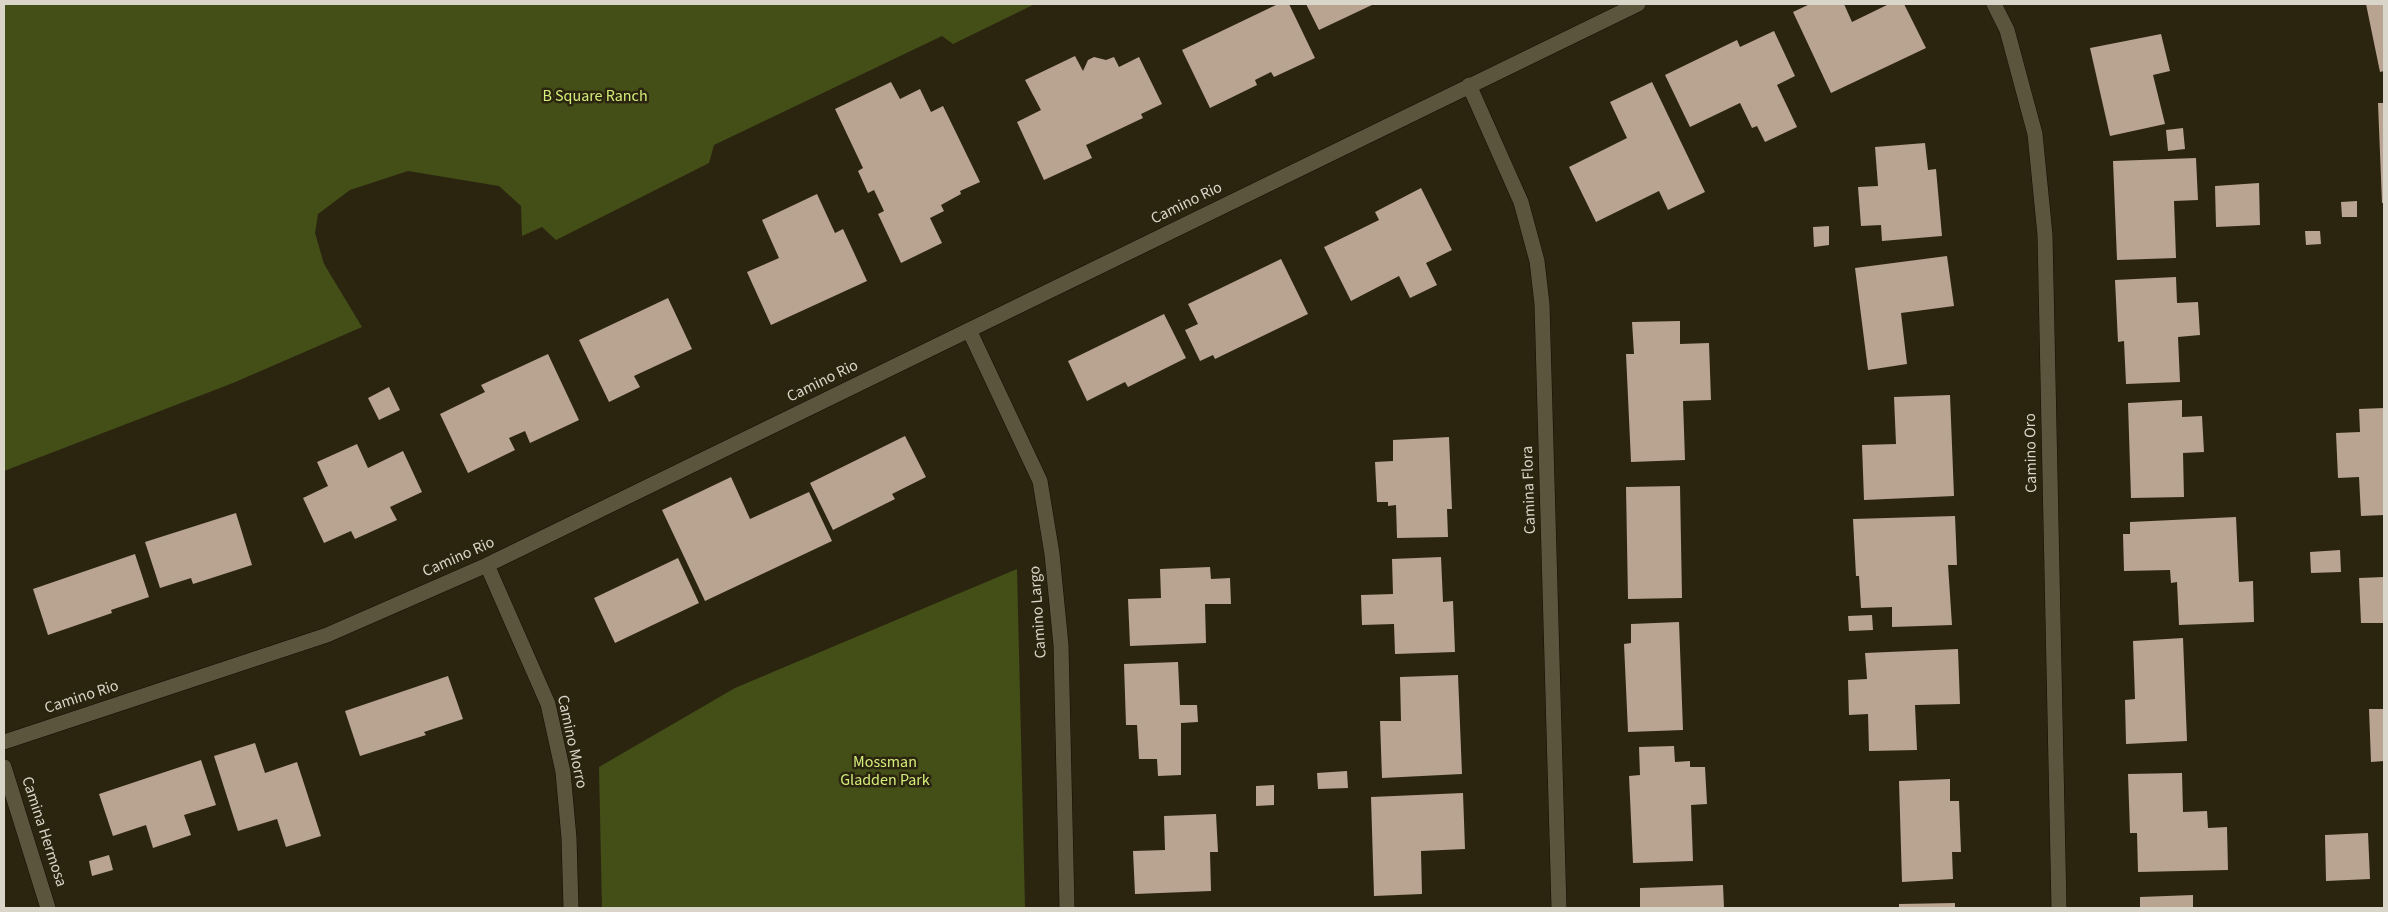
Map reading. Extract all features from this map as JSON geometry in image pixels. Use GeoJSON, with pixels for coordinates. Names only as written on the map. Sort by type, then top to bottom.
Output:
{"type":"FeatureCollection","features":[{"type":"Feature","properties":{"kind":"street","name":"Camino Rio"},"geometry":{"type":"LineString","coordinates":[[4,742],[327,635],[486,565],[1638,4]]}},
{"type":"Feature","properties":{"kind":"street","name":"Camino Oro"},"geometry":{"type":"LineString","coordinates":[[1994,4],[2007,30],[2035,134],[2045,235],[2059,908]]}},
{"type":"Feature","properties":{"kind":"street","name":"Camina Flora"},"geometry":{"type":"LineString","coordinates":[[1469,85],[1521,202],[1537,261],[1542,304],[1559,908]]}},
{"type":"Feature","properties":{"kind":"street","name":"Camino Largo"},"geometry":{"type":"LineString","coordinates":[[969,330],[1040,481],[1052,554],[1061,644],[1067,908]]}},
{"type":"Feature","properties":{"kind":"street","name":"Camino Morro"},"geometry":{"type":"LineString","coordinates":[[486,565],[548,704],[563,772],[570,838],[571,908]]}},
{"type":"Feature","properties":{"kind":"street","name":"Camina Hermosa"},"geometry":{"type":"LineString","coordinates":[[4,766],[48,908]]}},
{"type":"Feature","properties":{"kind":"green space","name":"B Square Ranch"},"geometry":{"type":"Polygon","coordinates":[[[4,4],[1035,4],[953,44],[942,36],[714,145],[709,163],[556,240],[542,227],[522,236],[521,206],[499,186],[408,171],[350,190],[318,214],[315,233],[324,264],[362,327],[233,383],[4,471],[4,4]]]}},
{"type":"Feature","properties":{"kind":"green space","name":"Mossman Gladden Park"},"geometry":{"type":"Polygon","coordinates":[[[1017,569],[1025,908],[602,908],[599,767],[735,688],[1017,569]]]}},
{"type":"Feature","properties":{"kind":"building"},"geometry":{"type":"Polygon","coordinates":[[[1278,4],[1289,4],[1315,58],[1274,77],[1271,72],[1255,80],[1257,85],[1210,108],[1182,50],[1278,4]]]}},
{"type":"Feature","properties":{"kind":"building"},"geometry":{"type":"Polygon","coordinates":[[[1306,4],[1374,4],[1319,30],[1306,4]]]}},
{"type":"Feature","properties":{"kind":"building"},"geometry":{"type":"Polygon","coordinates":[[[1810,4],[1844,4],[1852,22],[1889,4],[1904,4],[1926,48],[1831,93],[1793,12],[1810,4]]]}},
{"type":"Feature","properties":{"kind":"building"},"geometry":{"type":"Polygon","coordinates":[[[2366,4],[2384,4],[2384,71],[2380,72],[2366,4]]]}},
{"type":"Feature","properties":{"kind":"building"},"geometry":{"type":"Polygon","coordinates":[[[1774,31],[1795,76],[1777,85],[1797,127],[1765,142],[1757,126],[1752,128],[1740,103],[1690,127],[1665,75],[1737,40],[1740,47],[1774,31]]]}},
{"type":"Feature","properties":{"kind":"building"},"geometry":{"type":"Polygon","coordinates":[[[2161,34],[2170,71],[2153,75],[2165,124],[2110,136],[2090,48],[2161,34]]]}},
{"type":"Feature","properties":{"kind":"building"},"geometry":{"type":"Polygon","coordinates":[[[1075,56],[1083,71],[1088,60],[1094,57],[1106,60],[1114,57],[1119,67],[1139,57],[1162,104],[1141,114],[1143,118],[1086,145],[1092,158],[1044,180],[1017,122],[1041,110],[1025,80],[1075,56]]]}},
{"type":"Feature","properties":{"kind":"building"},"geometry":{"type":"Polygon","coordinates":[[[891,82],[900,99],[920,89],[931,112],[943,106],[980,182],[960,191],[961,194],[941,205],[944,211],[930,218],[942,243],[901,263],[878,214],[884,211],[874,190],[868,193],[858,171],[863,168],[835,109],[891,82]]]}},
{"type":"Feature","properties":{"kind":"building"},"geometry":{"type":"Polygon","coordinates":[[[1652,82],[1705,192],[1668,210],[1659,191],[1596,222],[1569,167],[1627,138],[1610,102],[1652,82]]]}},
{"type":"Feature","properties":{"kind":"building"},"geometry":{"type":"Polygon","coordinates":[[[2378,103],[2384,103],[2384,203],[2382,203],[2378,103]]]}},
{"type":"Feature","properties":{"kind":"building"},"geometry":{"type":"Polygon","coordinates":[[[2183,128],[2185,149],[2168,151],[2166,130],[2183,128]]]}},
{"type":"Feature","properties":{"kind":"building"},"geometry":{"type":"Polygon","coordinates":[[[1925,143],[1928,170],[1936,169],[1942,236],[1882,241],[1881,225],[1861,226],[1858,187],[1878,186],[1875,147],[1925,143]]]}},
{"type":"Feature","properties":{"kind":"building"},"geometry":{"type":"Polygon","coordinates":[[[2196,158],[2198,200],[2174,201],[2176,258],[2117,260],[2113,161],[2196,158]]]}},
{"type":"Feature","properties":{"kind":"building"},"geometry":{"type":"Polygon","coordinates":[[[2259,183],[2260,225],[2216,227],[2215,186],[2259,183]]]}},
{"type":"Feature","properties":{"kind":"building"},"geometry":{"type":"Polygon","coordinates":[[[1421,188],[1452,250],[1426,263],[1437,285],[1410,298],[1399,276],[1351,301],[1324,247],[1379,220],[1375,212],[1421,188]]]}},
{"type":"Feature","properties":{"kind":"building"},"geometry":{"type":"Polygon","coordinates":[[[817,194],[835,233],[843,229],[867,281],[771,325],[747,272],[779,258],[762,220],[817,194]]]}},
{"type":"Feature","properties":{"kind":"building"},"geometry":{"type":"Polygon","coordinates":[[[2357,201],[2357,217],[2342,217],[2341,202],[2357,201]]]}},
{"type":"Feature","properties":{"kind":"building"},"geometry":{"type":"Polygon","coordinates":[[[1829,226],[1829,245],[1814,247],[1813,227],[1829,226]]]}},
{"type":"Feature","properties":{"kind":"building"},"geometry":{"type":"Polygon","coordinates":[[[2305,231],[2320,231],[2321,244],[2306,245],[2305,231]]]}},
{"type":"Feature","properties":{"kind":"building"},"geometry":{"type":"Polygon","coordinates":[[[1947,256],[1954,306],[1901,313],[1907,364],[1868,370],[1855,268],[1947,256]]]}},
{"type":"Feature","properties":{"kind":"building"},"geometry":{"type":"Polygon","coordinates":[[[1281,259],[1308,314],[1215,359],[1213,355],[1200,361],[1185,330],[1198,324],[1188,304],[1281,259]]]}},
{"type":"Feature","properties":{"kind":"building"},"geometry":{"type":"Polygon","coordinates":[[[2176,277],[2177,303],[2198,302],[2200,335],[2178,337],[2180,382],[2126,384],[2124,341],[2118,342],[2115,280],[2176,277]]]}},
{"type":"Feature","properties":{"kind":"building"},"geometry":{"type":"Polygon","coordinates":[[[668,298],[692,349],[634,376],[640,387],[609,402],[579,340],[668,298]]]}},
{"type":"Feature","properties":{"kind":"building"},"geometry":{"type":"Polygon","coordinates":[[[1164,314],[1186,358],[1128,387],[1125,382],[1087,401],[1068,361],[1164,314]]]}},
{"type":"Feature","properties":{"kind":"building"},"geometry":{"type":"Polygon","coordinates":[[[1680,321],[1680,344],[1709,343],[1711,400],[1683,401],[1685,460],[1631,462],[1626,354],[1634,354],[1632,322],[1680,321]]]}},
{"type":"Feature","properties":{"kind":"building"},"geometry":{"type":"Polygon","coordinates":[[[548,354],[579,420],[530,443],[525,431],[509,438],[515,450],[468,473],[440,414],[485,392],[481,385],[548,354]]]}},
{"type":"Feature","properties":{"kind":"building"},"geometry":{"type":"Polygon","coordinates":[[[389,387],[400,410],[379,420],[368,398],[389,387]]]}},
{"type":"Feature","properties":{"kind":"building"},"geometry":{"type":"Polygon","coordinates":[[[1950,395],[1954,496],[1864,500],[1862,445],[1896,444],[1894,397],[1950,395]]]}},
{"type":"Feature","properties":{"kind":"building"},"geometry":{"type":"Polygon","coordinates":[[[2182,400],[2182,417],[2202,416],[2204,452],[2183,453],[2184,497],[2131,498],[2128,403],[2182,400]]]}},
{"type":"Feature","properties":{"kind":"building"},"geometry":{"type":"Polygon","coordinates":[[[2384,408],[2384,515],[2361,516],[2359,477],[2338,478],[2336,433],[2360,432],[2359,409],[2384,408]]]}},
{"type":"Feature","properties":{"kind":"building"},"geometry":{"type":"Polygon","coordinates":[[[905,436],[926,477],[892,494],[895,499],[833,530],[810,483],[905,436]]]}},
{"type":"Feature","properties":{"kind":"building"},"geometry":{"type":"Polygon","coordinates":[[[1449,437],[1452,509],[1447,509],[1448,537],[1397,538],[1396,505],[1388,506],[1388,502],[1377,502],[1375,462],[1393,461],[1393,440],[1449,437]]]}},
{"type":"Feature","properties":{"kind":"building"},"geometry":{"type":"Polygon","coordinates":[[[357,444],[368,468],[403,451],[422,492],[390,507],[397,520],[355,539],[351,531],[324,543],[303,498],[328,486],[317,462],[357,444]]]}},
{"type":"Feature","properties":{"kind":"building"},"geometry":{"type":"Polygon","coordinates":[[[731,477],[750,519],[809,492],[832,541],[705,601],[662,510],[731,477]]]}},
{"type":"Feature","properties":{"kind":"building"},"geometry":{"type":"Polygon","coordinates":[[[1680,486],[1682,598],[1628,599],[1626,487],[1680,486]]]}},
{"type":"Feature","properties":{"kind":"building"},"geometry":{"type":"Polygon","coordinates":[[[236,513],[252,565],[193,584],[191,578],[160,588],[145,542],[236,513]]]}},
{"type":"Feature","properties":{"kind":"building"},"geometry":{"type":"Polygon","coordinates":[[[1955,516],[1957,565],[1948,565],[1952,625],[1892,627],[1892,607],[1861,608],[1859,576],[1856,576],[1853,519],[1955,516]]]}},
{"type":"Feature","properties":{"kind":"building"},"geometry":{"type":"Polygon","coordinates":[[[2236,517],[2239,582],[2253,581],[2254,622],[2179,625],[2177,582],[2171,583],[2170,570],[2124,571],[2123,534],[2130,534],[2130,522],[2236,517]]]}},
{"type":"Feature","properties":{"kind":"building"},"geometry":{"type":"Polygon","coordinates":[[[2340,550],[2341,572],[2311,573],[2310,552],[2340,550]]]}},
{"type":"Feature","properties":{"kind":"building"},"geometry":{"type":"Polygon","coordinates":[[[135,554],[149,597],[111,610],[112,613],[48,635],[33,589],[135,554]]]}},
{"type":"Feature","properties":{"kind":"building"},"geometry":{"type":"Polygon","coordinates":[[[1441,557],[1443,602],[1453,601],[1455,652],[1395,654],[1394,624],[1362,625],[1361,595],[1393,594],[1392,559],[1441,557]]]}},
{"type":"Feature","properties":{"kind":"building"},"geometry":{"type":"Polygon","coordinates":[[[678,558],[699,603],[615,643],[594,598],[678,558]]]}},
{"type":"Feature","properties":{"kind":"building"},"geometry":{"type":"Polygon","coordinates":[[[1210,567],[1211,579],[1230,578],[1231,604],[1205,604],[1206,643],[1130,646],[1128,599],[1161,598],[1160,569],[1210,567]]]}},
{"type":"Feature","properties":{"kind":"building"},"geometry":{"type":"Polygon","coordinates":[[[2384,577],[2384,623],[2361,623],[2359,578],[2384,577]]]}},
{"type":"Feature","properties":{"kind":"building"},"geometry":{"type":"Polygon","coordinates":[[[1872,615],[1873,630],[1849,631],[1848,616],[1872,615]]]}},
{"type":"Feature","properties":{"kind":"building"},"geometry":{"type":"Polygon","coordinates":[[[1679,622],[1683,730],[1628,732],[1624,644],[1631,643],[1631,624],[1679,622]]]}},
{"type":"Feature","properties":{"kind":"building"},"geometry":{"type":"Polygon","coordinates":[[[2183,638],[2187,741],[2126,744],[2125,700],[2135,699],[2133,641],[2183,638]]]}},
{"type":"Feature","properties":{"kind":"building"},"geometry":{"type":"Polygon","coordinates":[[[1958,649],[1960,704],[1915,705],[1917,750],[1869,751],[1868,714],[1849,715],[1848,680],[1867,679],[1865,653],[1958,649]]]}},
{"type":"Feature","properties":{"kind":"building"},"geometry":{"type":"Polygon","coordinates":[[[1178,662],[1180,705],[1197,705],[1198,722],[1181,723],[1181,775],[1158,776],[1157,759],[1139,759],[1137,725],[1126,725],[1124,664],[1178,662]]]}},
{"type":"Feature","properties":{"kind":"building"},"geometry":{"type":"Polygon","coordinates":[[[1458,675],[1462,774],[1382,778],[1380,721],[1401,721],[1400,677],[1458,675]]]}},
{"type":"Feature","properties":{"kind":"building"},"geometry":{"type":"Polygon","coordinates":[[[448,676],[463,719],[424,732],[426,735],[360,756],[345,711],[448,676]]]}},
{"type":"Feature","properties":{"kind":"building"},"geometry":{"type":"Polygon","coordinates":[[[2369,709],[2384,709],[2384,761],[2371,762],[2369,709]]]}},
{"type":"Feature","properties":{"kind":"building"},"geometry":{"type":"Polygon","coordinates":[[[255,743],[265,773],[297,762],[321,836],[286,847],[277,819],[238,831],[214,756],[255,743]]]}},
{"type":"Feature","properties":{"kind":"building"},"geometry":{"type":"Polygon","coordinates":[[[1674,746],[1675,762],[1690,761],[1690,767],[1705,767],[1707,804],[1691,805],[1693,861],[1633,863],[1629,776],[1640,775],[1639,747],[1674,746]]]}},
{"type":"Feature","properties":{"kind":"building"},"geometry":{"type":"Polygon","coordinates":[[[201,760],[216,805],[184,815],[191,835],[153,848],[146,825],[113,836],[99,794],[201,760]]]}},
{"type":"Feature","properties":{"kind":"building"},"geometry":{"type":"Polygon","coordinates":[[[1347,771],[1348,788],[1318,789],[1317,773],[1347,771]]]}},
{"type":"Feature","properties":{"kind":"building"},"geometry":{"type":"Polygon","coordinates":[[[2182,773],[2183,812],[2207,811],[2208,828],[2227,827],[2228,870],[2138,872],[2137,833],[2130,833],[2128,774],[2182,773]]]}},
{"type":"Feature","properties":{"kind":"building"},"geometry":{"type":"Polygon","coordinates":[[[1950,779],[1950,801],[1959,801],[1961,852],[1952,852],[1953,879],[1902,882],[1899,781],[1950,779]]]}},
{"type":"Feature","properties":{"kind":"building"},"geometry":{"type":"Polygon","coordinates":[[[1274,785],[1274,805],[1256,806],[1256,786],[1274,785]]]}},
{"type":"Feature","properties":{"kind":"building"},"geometry":{"type":"Polygon","coordinates":[[[1463,793],[1465,849],[1421,851],[1422,894],[1374,896],[1371,797],[1463,793]]]}},
{"type":"Feature","properties":{"kind":"building"},"geometry":{"type":"Polygon","coordinates":[[[1216,814],[1218,852],[1210,852],[1211,891],[1135,894],[1133,851],[1165,850],[1164,816],[1216,814]]]}},
{"type":"Feature","properties":{"kind":"building"},"geometry":{"type":"Polygon","coordinates":[[[2368,833],[2370,879],[2326,881],[2325,835],[2368,833]]]}},
{"type":"Feature","properties":{"kind":"building"},"geometry":{"type":"Polygon","coordinates":[[[109,855],[113,870],[92,876],[89,861],[109,855]]]}},
{"type":"Feature","properties":{"kind":"building"},"geometry":{"type":"Polygon","coordinates":[[[1723,885],[1724,908],[1640,908],[1640,888],[1723,885]]]}},
{"type":"Feature","properties":{"kind":"building"},"geometry":{"type":"Polygon","coordinates":[[[2193,895],[2193,908],[2140,908],[2140,897],[2193,895]]]}},
{"type":"Feature","properties":{"kind":"building"},"geometry":{"type":"Polygon","coordinates":[[[1955,903],[1955,908],[1899,908],[1899,904],[1955,903]]]}}]}
